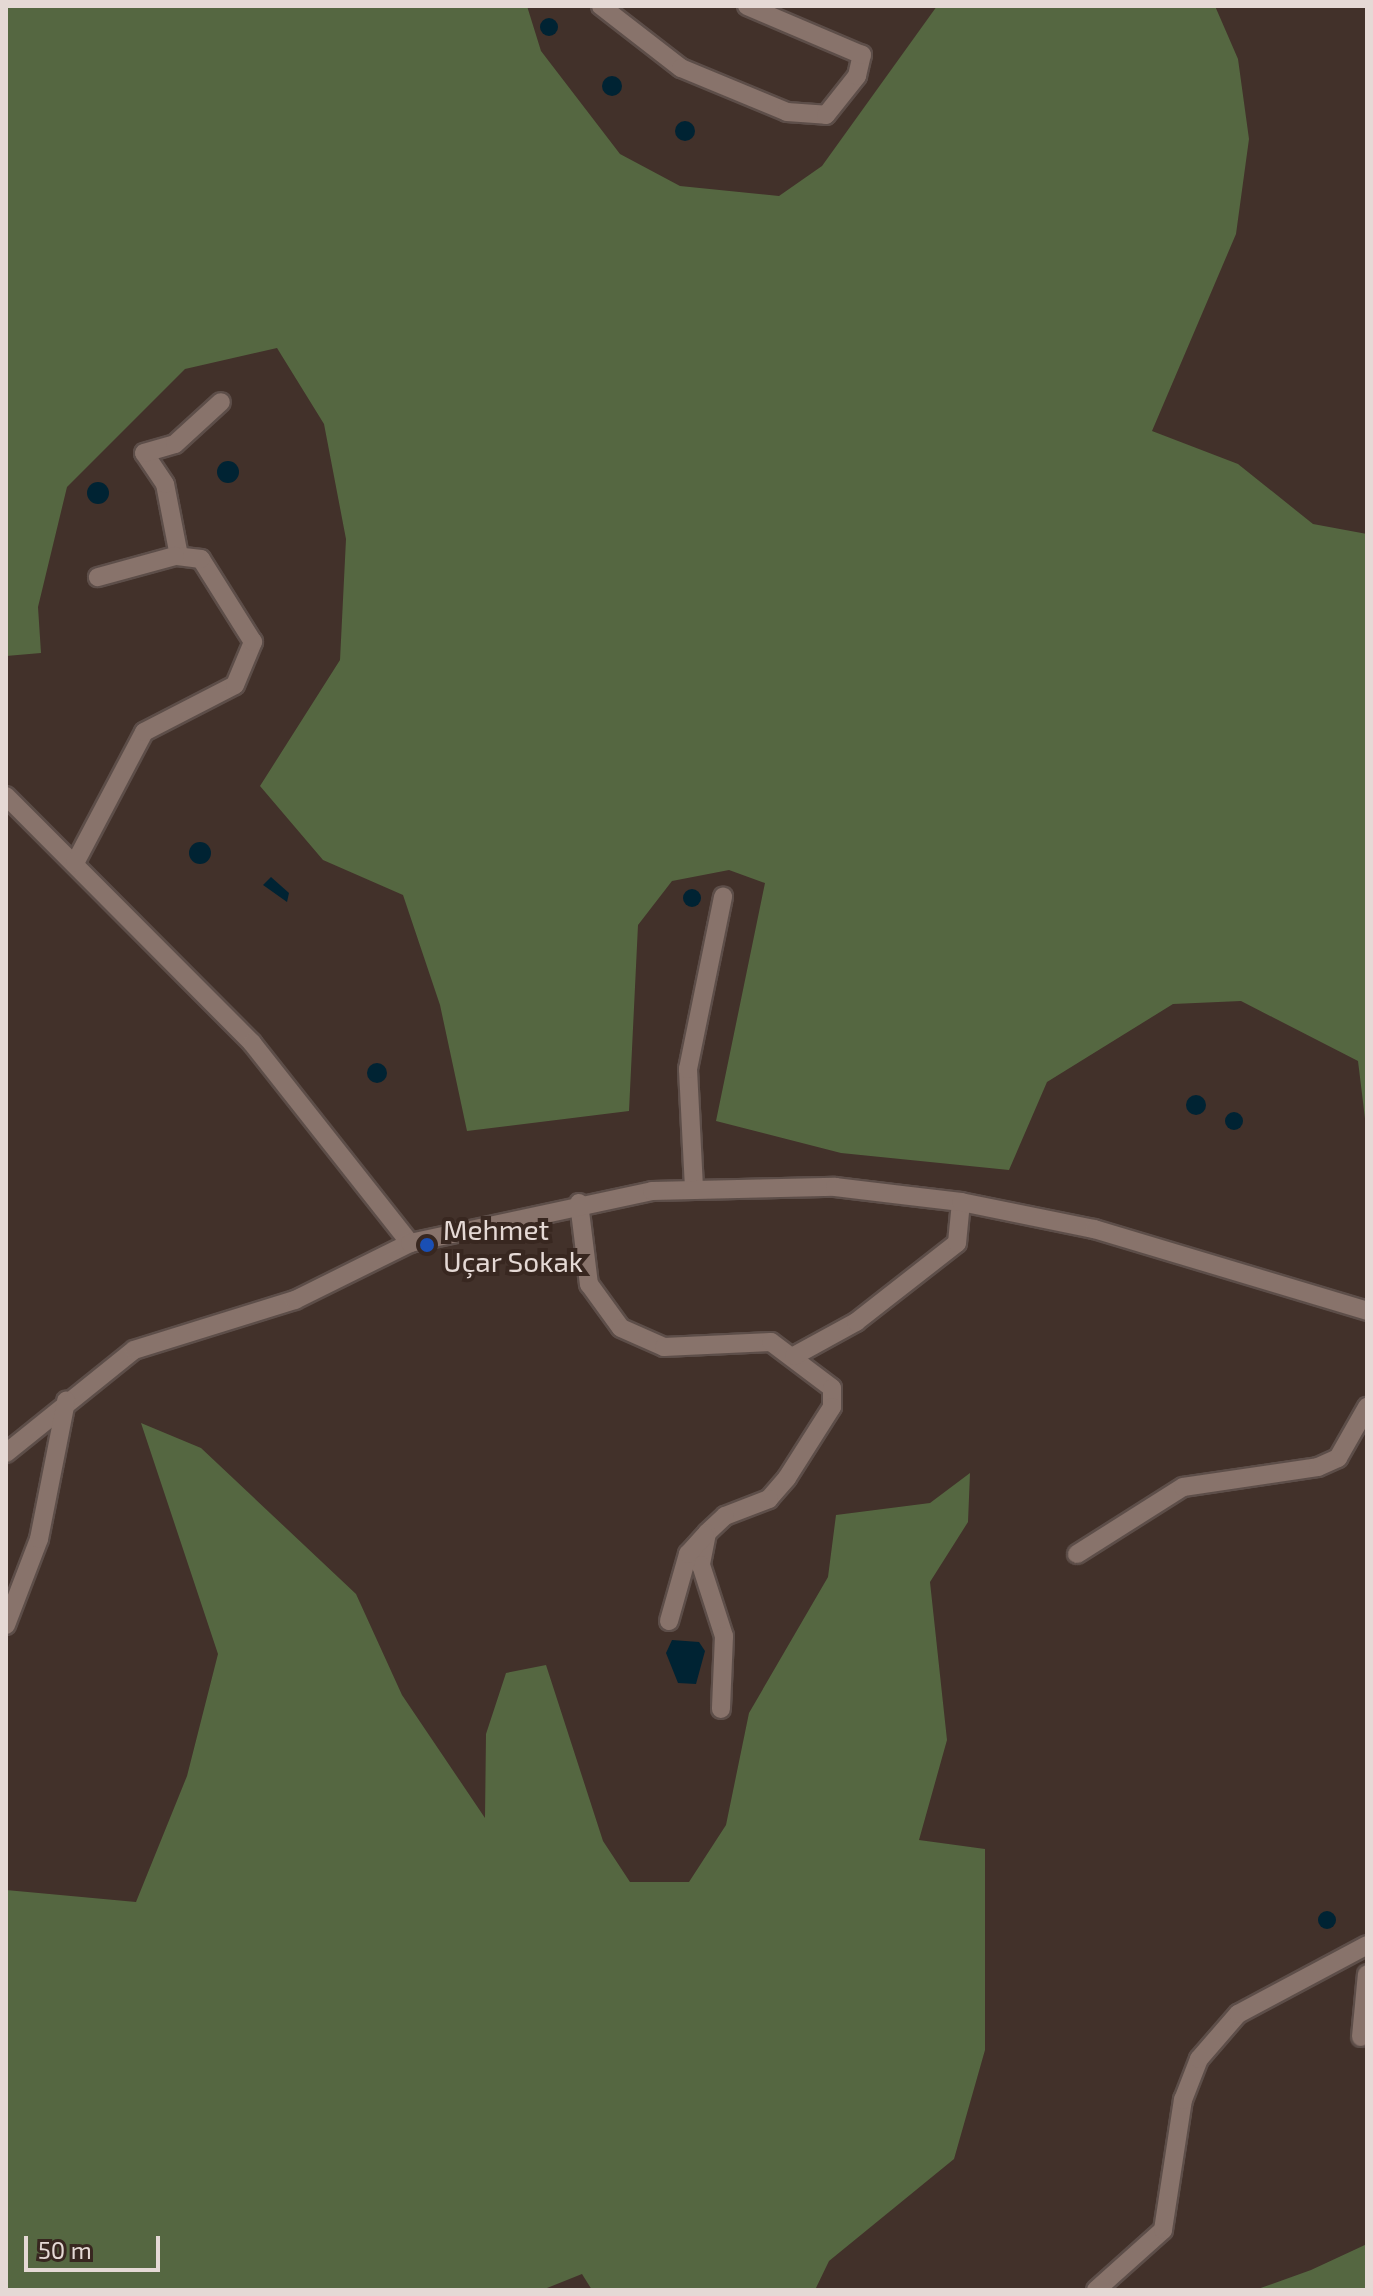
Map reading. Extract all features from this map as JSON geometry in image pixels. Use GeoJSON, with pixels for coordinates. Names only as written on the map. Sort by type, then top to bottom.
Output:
{"type":"FeatureCollection","features":[{"type":"Feature","properties":{"kind":"street"},"geometry":{"type":"LineString","coordinates":[[601,6],[681,68],[787,112],[826,115],[857,76],[862,55],[747,6]]}},
{"type":"Feature","properties":{"kind":"street"},"geometry":{"type":"LineString","coordinates":[[179,556],[165,484],[144,453],[175,444],[221,402]]}},
{"type":"Feature","properties":{"kind":"street"},"geometry":{"type":"LineString","coordinates":[[75,863],[144,732],[210,701],[247,668],[249,629],[216,573],[201,559],[179,556],[98,577]]}},
{"type":"Feature","properties":{"kind":"street"},"geometry":{"type":"LineString","coordinates":[[6,796],[252,1043],[410,1243]]}},
{"type":"Feature","properties":{"kind":"street"},"geometry":{"type":"LineString","coordinates":[[694,1188],[688,1069],[723,897]]}},
{"type":"Feature","properties":{"kind":"street"},"geometry":{"type":"LineString","coordinates":[[6,1453],[66,1401],[134,1350],[295,1300],[410,1243],[579,1203],[694,1188],[835,1187],[961,1202],[1094,1229],[1367,1311]]}},
{"type":"Feature","properties":{"kind":"street"},"geometry":{"type":"LineString","coordinates":[[794,1356],[856,1322],[957,1243],[961,1202]]}},
{"type":"Feature","properties":{"kind":"street"},"geometry":{"type":"LineString","coordinates":[[579,1203],[589,1284],[621,1328],[664,1347],[771,1342],[794,1356],[832,1388],[832,1407],[769,1499],[725,1516],[688,1554],[669,1621]]}},
{"type":"Feature","properties":{"kind":"street"},"geometry":{"type":"LineString","coordinates":[[6,1625],[39,1539],[66,1401]]}},
{"type":"Feature","properties":{"kind":"street"},"geometry":{"type":"LineString","coordinates":[[1077,1554],[1183,1487],[1328,1463],[1367,1407]]}},
{"type":"Feature","properties":{"kind":"street"},"geometry":{"type":"LineString","coordinates":[[707,1533],[701,1565],[724,1636],[721,1709]]}},
{"type":"Feature","properties":{"kind":"street"},"geometry":{"type":"LineString","coordinates":[[1096,2290],[1163,2230],[1183,2100],[1199,2059],[1238,2014],[1367,1945]]}},
{"type":"Feature","properties":{"kind":"street"},"geometry":{"type":"LineString","coordinates":[[1361,2037],[1367,1974]]}},
{"type":"Feature","properties":{"kind":"green space"},"geometry":{"type":"Polygon","coordinates":[[[6,6],[527,6],[541,51],[620,154],[680,186],[779,196],[822,166],[937,6],[1215,6],[1238,59],[1249,139],[1236,234],[1152,431],[1238,464],[1313,524],[1367,534],[1367,1135],[1358,1061],[1241,1001],[1173,1004],[1047,1082],[1009,1170],[841,1153],[716,1121],[765,883],[729,870],[672,881],[638,925],[629,1111],[467,1131],[440,1005],[403,895],[323,860],[260,786],[340,660],[346,539],[324,424],[277,348],[185,369],[67,487],[38,607],[41,653],[6,656],[6,6]]]}},
{"type":"Feature","properties":{"kind":"green space"},"geometry":{"type":"Polygon","coordinates":[[[141,1423],[201,1448],[356,1594],[402,1695],[485,1818],[486,1734],[506,1673],[546,1665],[603,1841],[630,1882],[689,1882],[726,1825],[749,1713],[828,1577],[836,1515],[930,1503],[970,1473],[968,1522],[930,1582],[947,1740],[919,1840],[985,1849],[985,2050],[954,2159],[829,2261],[815,2290],[592,2290],[582,2274],[542,2290],[6,2290],[6,1890],[136,1902],[187,1776],[218,1654],[141,1423]]]}},
{"type":"Feature","properties":{"kind":"green space"},"geometry":{"type":"Polygon","coordinates":[[[1367,2244],[1367,2290],[1255,2290],[1311,2270],[1367,2244]]]}},
{"type":"Feature","properties":{"kind":"water"},"geometry":{"type":"Polygon","coordinates":[[[549,18],[558,27],[549,36],[540,27],[549,18]]]}},
{"type":"Feature","properties":{"kind":"water"},"geometry":{"type":"Polygon","coordinates":[[[612,76],[619,79],[622,86],[619,93],[612,96],[605,93],[602,86],[605,79],[612,76]]]}},
{"type":"Feature","properties":{"kind":"water"},"geometry":{"type":"Polygon","coordinates":[[[685,121],[692,124],[695,131],[692,138],[685,141],[678,138],[675,131],[678,124],[685,121]]]}},
{"type":"Feature","properties":{"kind":"water"},"geometry":{"type":"Polygon","coordinates":[[[228,461],[236,464],[239,472],[236,480],[228,483],[220,480],[217,472],[220,464],[228,461]]]}},
{"type":"Feature","properties":{"kind":"water"},"geometry":{"type":"Polygon","coordinates":[[[98,482],[109,493],[98,504],[87,493],[98,482]]]}},
{"type":"Feature","properties":{"kind":"water"},"geometry":{"type":"Polygon","coordinates":[[[200,842],[208,845],[211,853],[208,861],[200,864],[192,861],[189,853],[192,845],[200,842]]]}},
{"type":"Feature","properties":{"kind":"water"},"geometry":{"type":"Polygon","coordinates":[[[271,877],[289,893],[287,902],[263,885],[271,877]]]}},
{"type":"Feature","properties":{"kind":"water"},"geometry":{"type":"Polygon","coordinates":[[[692,889],[701,898],[692,907],[683,898],[692,889]]]}},
{"type":"Feature","properties":{"kind":"water"},"geometry":{"type":"Polygon","coordinates":[[[373,1063],[381,1063],[387,1073],[381,1083],[373,1083],[367,1077],[367,1069],[373,1063]]]}},
{"type":"Feature","properties":{"kind":"water"},"geometry":{"type":"Polygon","coordinates":[[[1196,1095],[1203,1098],[1206,1105],[1203,1112],[1196,1115],[1189,1112],[1186,1105],[1189,1098],[1196,1095]]]}},
{"type":"Feature","properties":{"kind":"water"},"geometry":{"type":"Polygon","coordinates":[[[1230,1112],[1238,1112],[1243,1121],[1241,1128],[1230,1130],[1225,1125],[1225,1117],[1230,1112]]]}},
{"type":"Feature","properties":{"kind":"water"},"geometry":{"type":"Polygon","coordinates":[[[672,1640],[699,1642],[705,1651],[696,1684],[678,1683],[666,1653],[672,1640]]]}},
{"type":"Feature","properties":{"kind":"water"},"geometry":{"type":"Polygon","coordinates":[[[1323,1911],[1331,1911],[1336,1920],[1334,1927],[1323,1929],[1318,1924],[1318,1916],[1323,1911]]]}},
{"type":"Feature","properties":{"kind":"place","name":"Mehmet Uçar Sokak"},"geometry":{"type":"Point","coordinates":[427,1245]}}]}
